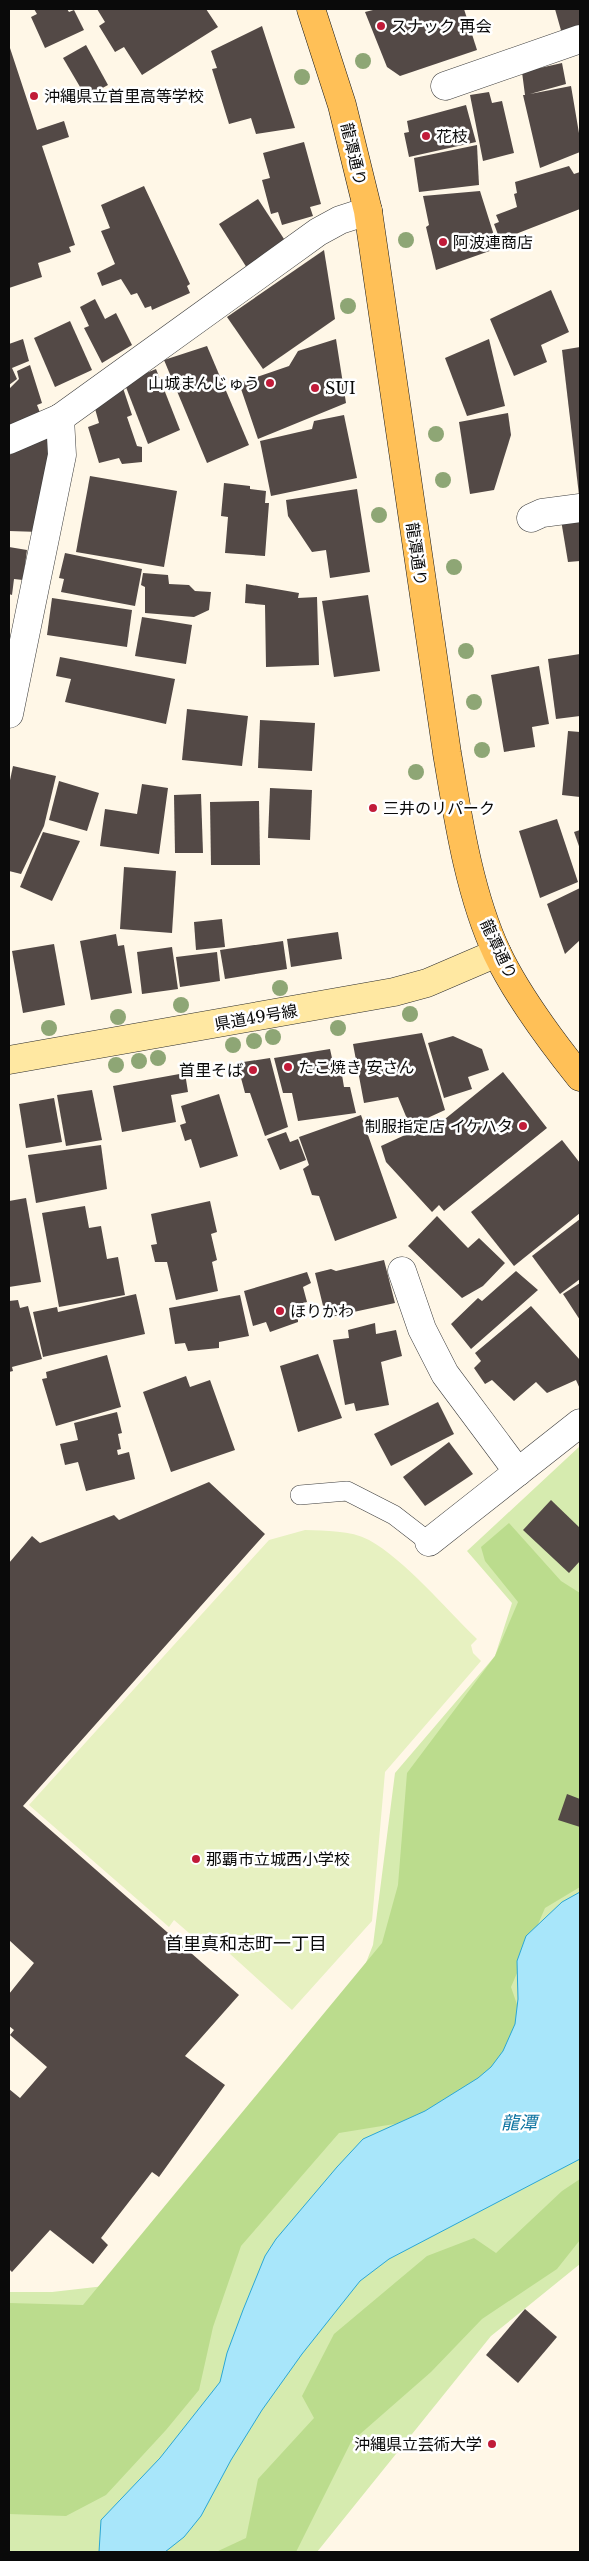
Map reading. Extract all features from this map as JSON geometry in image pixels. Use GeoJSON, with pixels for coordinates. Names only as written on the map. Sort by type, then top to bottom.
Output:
{"type":"FeatureCollection","features":[{"type":"Feature","properties":{"kind":"main road","name":"龍潭通り"},"geometry":{"type":"LineString","coordinates":[[311,9],[342,104],[368,211],[457,814],[482,912],[498,953],[528,1003],[580,1077]]}},
{"type":"Feature","properties":{"kind":"main road","name":"県道49号線"},"geometry":{"type":"LineString","coordinates":[[9,1060],[394,992],[427,984],[498,953]]}},
{"type":"Feature","properties":{"kind":"street"},"geometry":{"type":"LineString","coordinates":[[445,86],[580,39]]}},
{"type":"Feature","properties":{"kind":"street"},"geometry":{"type":"LineString","coordinates":[[9,440],[60,418],[318,232],[340,220],[368,211]]}},
{"type":"Feature","properties":{"kind":"street"},"geometry":{"type":"LineString","coordinates":[[9,714],[62,455],[60,418]]}},
{"type":"Feature","properties":{"kind":"street"},"geometry":{"type":"LineString","coordinates":[[531,518],[542,514],[580,508]]}},
{"type":"Feature","properties":{"kind":"street"},"geometry":{"type":"LineString","coordinates":[[402,1271],[422,1330],[445,1374],[518,1472]]}},
{"type":"Feature","properties":{"kind":"street"},"geometry":{"type":"LineString","coordinates":[[429,1542],[580,1423]]}},
{"type":"Feature","properties":{"kind":"lane"},"geometry":{"type":"LineString","coordinates":[[300,1494],[347,1491],[394,1515],[429,1542]]}},
{"type":"Feature","properties":{"kind":"green space"},"geometry":{"type":"Polygon","coordinates":[[[580,1446],[580,2264],[491,2336],[317,2552],[9,2552],[9,2292],[52,2292],[122,2284],[356,1988],[373,1945],[395,1773],[495,1656],[512,1603],[467,1551],[580,1446]]]}},
{"type":"Feature","properties":{"kind":"green space"},"geometry":{"type":"Polygon","coordinates":[[[509,1523],[561,1581],[580,1593],[580,1887],[545,1908],[511,1987],[524,2025],[515,2057],[419,2120],[339,2133],[241,2246],[213,2327],[199,2390],[166,2430],[106,2495],[66,2516],[9,2514],[9,2303],[83,2305],[382,1943],[398,1885],[407,1773],[495,1656],[518,1602],[485,1561],[481,1547],[509,1523]]]}},
{"type":"Feature","properties":{"kind":"green space"},"geometry":{"type":"Polygon","coordinates":[[[305,1530],[354,1534],[369,1540],[396,1559],[477,1639],[471,1645],[473,1653],[481,1661],[385,1772],[372,1921],[292,2010],[219,1944],[211,1952],[174,1920],[169,1927],[29,1805],[269,1540],[305,1530]]]}},
{"type":"Feature","properties":{"kind":"green space"},"geometry":{"type":"Polygon","coordinates":[[[580,2179],[580,2240],[557,2269],[482,2319],[431,2372],[351,2442],[296,2552],[216,2552],[246,2538],[258,2479],[314,2418],[302,2396],[334,2334],[427,2256],[474,2238],[496,2253],[562,2191],[580,2179]]]}},
{"type":"Feature","properties":{"kind":"water","name":"龍潭"},"geometry":{"type":"Polygon","coordinates":[[[580,1892],[580,2159],[389,2259],[360,2281],[302,2354],[262,2410],[231,2460],[201,2516],[184,2537],[165,2552],[99,2552],[101,2520],[160,2458],[220,2382],[227,2353],[243,2310],[265,2256],[276,2239],[363,2139],[425,2111],[478,2078],[491,2067],[503,2051],[515,2024],[518,1999],[517,1961],[526,1936],[562,1902],[580,1892]]]}},
{"type":"Feature","properties":{"kind":"building"},"geometry":{"type":"Polygon","coordinates":[[[34,9],[67,9],[69,12],[74,10],[84,30],[45,48],[31,17],[37,14],[34,9]]]}},
{"type":"Feature","properties":{"kind":"building"},"geometry":{"type":"Polygon","coordinates":[[[97,9],[206,9],[218,27],[142,75],[124,47],[115,52],[99,26],[105,22],[97,9]]]}},
{"type":"Feature","properties":{"kind":"building"},"geometry":{"type":"Polygon","coordinates":[[[377,9],[464,9],[477,50],[400,76],[387,67],[365,12],[377,9]]]}},
{"type":"Feature","properties":{"kind":"building"},"geometry":{"type":"Polygon","coordinates":[[[555,9],[580,9],[580,30],[562,34],[555,9]]]}},
{"type":"Feature","properties":{"kind":"building"},"geometry":{"type":"Polygon","coordinates":[[[262,26],[295,128],[256,134],[251,118],[229,124],[212,69],[217,68],[211,51],[262,26]]]}},
{"type":"Feature","properties":{"kind":"building"},"geometry":{"type":"Polygon","coordinates":[[[9,45],[37,130],[64,121],[69,137],[42,146],[75,245],[69,247],[71,252],[38,263],[42,277],[9,288],[9,45]]]}},
{"type":"Feature","properties":{"kind":"building"},"geometry":{"type":"Polygon","coordinates":[[[86,45],[108,85],[86,97],[63,58],[86,45]]]}},
{"type":"Feature","properties":{"kind":"building"},"geometry":{"type":"Polygon","coordinates":[[[562,63],[566,84],[530,94],[571,86],[580,139],[580,152],[540,168],[523,95],[525,95],[522,72],[562,63]]]}},
{"type":"Feature","properties":{"kind":"building"},"geometry":{"type":"Polygon","coordinates":[[[489,92],[492,103],[502,101],[514,153],[483,161],[470,95],[489,92]]]}},
{"type":"Feature","properties":{"kind":"building"},"geometry":{"type":"Polygon","coordinates":[[[466,105],[476,142],[409,157],[404,133],[409,132],[407,121],[466,105]]]}},
{"type":"Feature","properties":{"kind":"building"},"geometry":{"type":"Polygon","coordinates":[[[304,142],[321,204],[310,207],[313,216],[282,225],[278,212],[271,214],[262,180],[270,178],[263,153],[304,142]]]}},
{"type":"Feature","properties":{"kind":"building"},"geometry":{"type":"Polygon","coordinates":[[[477,145],[479,185],[419,192],[414,158],[477,145]]]}},
{"type":"Feature","properties":{"kind":"building"},"geometry":{"type":"Polygon","coordinates":[[[569,166],[574,174],[580,172],[580,209],[500,240],[494,224],[499,222],[496,215],[517,207],[514,194],[517,193],[515,182],[569,166]]]}},
{"type":"Feature","properties":{"kind":"building"},"geometry":{"type":"Polygon","coordinates":[[[144,186],[190,284],[187,286],[190,293],[152,310],[151,306],[145,308],[137,293],[131,295],[121,279],[102,286],[97,273],[115,264],[101,231],[110,228],[101,205],[144,186]]]}},
{"type":"Feature","properties":{"kind":"building"},"geometry":{"type":"Polygon","coordinates":[[[480,191],[498,248],[436,270],[426,227],[429,225],[423,196],[480,191]]]}},
{"type":"Feature","properties":{"kind":"building"},"geometry":{"type":"Polygon","coordinates":[[[258,199],[286,242],[247,268],[219,224],[258,199]]]}},
{"type":"Feature","properties":{"kind":"building"},"geometry":{"type":"Polygon","coordinates":[[[324,250],[335,319],[263,369],[227,317],[324,250]]]}},
{"type":"Feature","properties":{"kind":"building"},"geometry":{"type":"Polygon","coordinates":[[[551,290],[569,332],[541,345],[547,362],[514,376],[490,319],[551,290]]]}},
{"type":"Feature","properties":{"kind":"building"},"geometry":{"type":"Polygon","coordinates":[[[95,299],[105,319],[116,313],[132,345],[102,363],[84,328],[89,326],[80,307],[95,299]]]}},
{"type":"Feature","properties":{"kind":"building"},"geometry":{"type":"Polygon","coordinates":[[[70,321],[92,370],[55,387],[34,338],[70,321]]]}},
{"type":"Feature","properties":{"kind":"building"},"geometry":{"type":"Polygon","coordinates":[[[23,339],[29,361],[12,368],[17,379],[9,385],[9,344],[23,339]]]}},
{"type":"Feature","properties":{"kind":"building"},"geometry":{"type":"Polygon","coordinates":[[[336,339],[346,403],[258,439],[239,383],[289,366],[298,351],[336,339]]]}},
{"type":"Feature","properties":{"kind":"building"},"geometry":{"type":"Polygon","coordinates":[[[489,339],[505,406],[467,416],[445,358],[489,339]]]}},
{"type":"Feature","properties":{"kind":"building"},"geometry":{"type":"Polygon","coordinates":[[[207,346],[249,445],[207,463],[164,360],[207,346]]]}},
{"type":"Feature","properties":{"kind":"building"},"geometry":{"type":"Polygon","coordinates":[[[580,347],[580,495],[579,495],[562,350],[580,347]]]}},
{"type":"Feature","properties":{"kind":"building"},"geometry":{"type":"Polygon","coordinates":[[[30,365],[42,403],[37,405],[41,415],[9,428],[9,389],[19,379],[17,371],[30,365]]]}},
{"type":"Feature","properties":{"kind":"building"},"geometry":{"type":"Polygon","coordinates":[[[156,369],[180,430],[148,444],[124,382],[156,369]]]}},
{"type":"Feature","properties":{"kind":"building"},"geometry":{"type":"Polygon","coordinates":[[[122,385],[132,415],[127,417],[137,446],[142,447],[142,462],[122,464],[119,458],[99,463],[88,427],[99,423],[94,405],[122,385]]]}},
{"type":"Feature","properties":{"kind":"building"},"geometry":{"type":"Polygon","coordinates":[[[508,413],[511,435],[494,490],[470,494],[459,422],[508,413]]]}},
{"type":"Feature","properties":{"kind":"building"},"geometry":{"type":"Polygon","coordinates":[[[344,415],[357,478],[271,496],[260,441],[312,429],[314,421],[344,415]]]}},
{"type":"Feature","properties":{"kind":"building"},"geometry":{"type":"Polygon","coordinates":[[[56,434],[40,532],[9,531],[9,455],[56,434]]]}},
{"type":"Feature","properties":{"kind":"building"},"geometry":{"type":"Polygon","coordinates":[[[90,476],[177,491],[164,567],[76,552],[90,476]]]}},
{"type":"Feature","properties":{"kind":"building"},"geometry":{"type":"Polygon","coordinates":[[[224,483],[250,486],[250,489],[266,491],[265,503],[269,503],[265,556],[225,553],[228,517],[221,516],[224,483]]]}},
{"type":"Feature","properties":{"kind":"building"},"geometry":{"type":"Polygon","coordinates":[[[357,489],[370,572],[330,578],[326,550],[312,552],[288,516],[286,500],[357,489]]]}},
{"type":"Feature","properties":{"kind":"building"},"geometry":{"type":"Polygon","coordinates":[[[580,517],[580,561],[568,562],[561,520],[580,517]]]}},
{"type":"Feature","properties":{"kind":"building"},"geometry":{"type":"Polygon","coordinates":[[[9,547],[27,550],[23,580],[14,579],[12,595],[9,594],[9,547]]]}},
{"type":"Feature","properties":{"kind":"building"},"geometry":{"type":"Polygon","coordinates":[[[65,553],[142,569],[135,606],[61,592],[64,579],[59,578],[65,553]]]}},
{"type":"Feature","properties":{"kind":"building"},"geometry":{"type":"Polygon","coordinates":[[[143,573],[168,575],[169,584],[189,585],[195,591],[211,592],[209,610],[194,617],[145,613],[145,587],[141,585],[143,573]]]}},
{"type":"Feature","properties":{"kind":"building"},"geometry":{"type":"Polygon","coordinates":[[[246,584],[299,593],[298,598],[317,597],[319,665],[266,667],[265,605],[245,603],[246,584]]]}},
{"type":"Feature","properties":{"kind":"building"},"geometry":{"type":"Polygon","coordinates":[[[368,595],[380,671],[334,677],[322,601],[368,595]]]}},
{"type":"Feature","properties":{"kind":"building"},"geometry":{"type":"Polygon","coordinates":[[[52,598],[132,610],[127,647],[47,635],[52,598]]]}},
{"type":"Feature","properties":{"kind":"building"},"geometry":{"type":"Polygon","coordinates":[[[142,617],[192,625],[186,664],[135,656],[142,617]]]}},
{"type":"Feature","properties":{"kind":"building"},"geometry":{"type":"Polygon","coordinates":[[[580,654],[580,716],[556,719],[548,659],[580,654]]]}},
{"type":"Feature","properties":{"kind":"building"},"geometry":{"type":"Polygon","coordinates":[[[60,657],[175,679],[166,724],[65,702],[71,679],[56,676],[60,657]]]}},
{"type":"Feature","properties":{"kind":"building"},"geometry":{"type":"Polygon","coordinates":[[[539,666],[549,724],[532,727],[535,747],[504,752],[491,675],[539,666]]]}},
{"type":"Feature","properties":{"kind":"building"},"geometry":{"type":"Polygon","coordinates":[[[187,709],[248,716],[242,766],[182,760],[187,709]]]}},
{"type":"Feature","properties":{"kind":"building"},"geometry":{"type":"Polygon","coordinates":[[[260,720],[315,723],[312,771],[258,768],[260,720]]]}},
{"type":"Feature","properties":{"kind":"building"},"geometry":{"type":"Polygon","coordinates":[[[568,731],[580,732],[580,797],[562,795],[568,731]]]}},
{"type":"Feature","properties":{"kind":"building"},"geometry":{"type":"Polygon","coordinates":[[[13,766],[56,776],[44,826],[21,874],[9,871],[9,785],[13,766]]]}},
{"type":"Feature","properties":{"kind":"building"},"geometry":{"type":"Polygon","coordinates":[[[59,781],[99,793],[87,831],[49,820],[59,781]]]}},
{"type":"Feature","properties":{"kind":"building"},"geometry":{"type":"Polygon","coordinates":[[[142,784],[168,788],[159,854],[100,846],[105,809],[137,814],[142,784]]]}},
{"type":"Feature","properties":{"kind":"building"},"geometry":{"type":"Polygon","coordinates":[[[270,788],[312,790],[310,840],[268,838],[270,788]]]}},
{"type":"Feature","properties":{"kind":"building"},"geometry":{"type":"Polygon","coordinates":[[[201,794],[203,853],[175,853],[174,795],[201,794]]]}},
{"type":"Feature","properties":{"kind":"building"},"geometry":{"type":"Polygon","coordinates":[[[259,801],[260,865],[211,865],[210,802],[259,801]]]}},
{"type":"Feature","properties":{"kind":"building"},"geometry":{"type":"Polygon","coordinates":[[[557,819],[578,882],[540,898],[519,831],[557,819]]]}},
{"type":"Feature","properties":{"kind":"building"},"geometry":{"type":"Polygon","coordinates":[[[580,830],[580,849],[574,832],[580,830]]]}},
{"type":"Feature","properties":{"kind":"building"},"geometry":{"type":"Polygon","coordinates":[[[43,832],[80,841],[52,901],[20,887],[43,832]]]}},
{"type":"Feature","properties":{"kind":"building"},"geometry":{"type":"Polygon","coordinates":[[[124,867],[176,871],[172,933],[120,929],[124,867]]]}},
{"type":"Feature","properties":{"kind":"building"},"geometry":{"type":"Polygon","coordinates":[[[580,888],[580,940],[565,954],[547,904],[580,888]]]}},
{"type":"Feature","properties":{"kind":"building"},"geometry":{"type":"Polygon","coordinates":[[[222,919],[225,947],[196,950],[194,922],[222,919]]]}},
{"type":"Feature","properties":{"kind":"building"},"geometry":{"type":"Polygon","coordinates":[[[338,932],[342,959],[291,967],[287,939],[338,932]]]}},
{"type":"Feature","properties":{"kind":"building"},"geometry":{"type":"Polygon","coordinates":[[[116,934],[118,946],[124,945],[132,993],[91,1000],[80,941],[116,934]]]}},
{"type":"Feature","properties":{"kind":"building"},"geometry":{"type":"Polygon","coordinates":[[[283,941],[287,969],[225,979],[220,950],[283,941]]]}},
{"type":"Feature","properties":{"kind":"building"},"geometry":{"type":"Polygon","coordinates":[[[54,944],[65,1005],[23,1013],[12,951],[54,944]]]}},
{"type":"Feature","properties":{"kind":"building"},"geometry":{"type":"Polygon","coordinates":[[[172,947],[178,989],[142,994],[137,952],[172,947]]]}},
{"type":"Feature","properties":{"kind":"building"},"geometry":{"type":"Polygon","coordinates":[[[217,952],[220,981],[180,987],[176,957],[217,952]]]}},
{"type":"Feature","properties":{"kind":"building"},"geometry":{"type":"Polygon","coordinates":[[[422,1033],[445,1110],[410,1126],[398,1097],[364,1103],[353,1044],[422,1033]]]}},
{"type":"Feature","properties":{"kind":"building"},"geometry":{"type":"Polygon","coordinates":[[[453,1036],[482,1049],[489,1070],[468,1077],[472,1089],[444,1098],[428,1043],[453,1036]]]}},
{"type":"Feature","properties":{"kind":"building"},"geometry":{"type":"Polygon","coordinates":[[[330,1049],[336,1076],[342,1075],[344,1087],[350,1087],[356,1113],[298,1121],[292,1093],[283,1093],[274,1058],[330,1049]]]}},
{"type":"Feature","properties":{"kind":"building"},"geometry":{"type":"Polygon","coordinates":[[[270,1058],[288,1127],[265,1136],[250,1093],[245,1093],[237,1063],[270,1058]]]}},
{"type":"Feature","properties":{"kind":"building"},"geometry":{"type":"Polygon","coordinates":[[[503,1072],[547,1128],[444,1211],[439,1205],[432,1212],[386,1162],[381,1146],[416,1130],[424,1136],[503,1072]]]}},
{"type":"Feature","properties":{"kind":"building"},"geometry":{"type":"Polygon","coordinates":[[[185,1073],[188,1092],[171,1095],[176,1122],[122,1132],[113,1086],[185,1073]]]}},
{"type":"Feature","properties":{"kind":"building"},"geometry":{"type":"Polygon","coordinates":[[[92,1090],[102,1140],[66,1146],[57,1095],[92,1090]]]}},
{"type":"Feature","properties":{"kind":"building"},"geometry":{"type":"Polygon","coordinates":[[[219,1094],[238,1156],[200,1168],[191,1139],[185,1141],[180,1125],[186,1123],[181,1106],[219,1094]]]}},
{"type":"Feature","properties":{"kind":"building"},"geometry":{"type":"Polygon","coordinates":[[[54,1098],[62,1142],[26,1148],[19,1104],[54,1098]]]}},
{"type":"Feature","properties":{"kind":"building"},"geometry":{"type":"Polygon","coordinates":[[[361,1115],[397,1218],[335,1241],[319,1196],[312,1195],[303,1169],[309,1165],[299,1137],[361,1115]]]}},
{"type":"Feature","properties":{"kind":"building"},"geometry":{"type":"Polygon","coordinates":[[[286,1132],[290,1142],[298,1139],[306,1160],[280,1170],[267,1139],[286,1132]]]}},
{"type":"Feature","properties":{"kind":"building"},"geometry":{"type":"Polygon","coordinates":[[[562,1140],[580,1163],[580,1213],[514,1266],[471,1212],[562,1140]]]}},
{"type":"Feature","properties":{"kind":"building"},"geometry":{"type":"Polygon","coordinates":[[[101,1145],[107,1189],[36,1203],[28,1155],[101,1145]]]}},
{"type":"Feature","properties":{"kind":"building"},"geometry":{"type":"Polygon","coordinates":[[[26,1198],[41,1282],[9,1287],[9,1201],[26,1198]]]}},
{"type":"Feature","properties":{"kind":"building"},"geometry":{"type":"Polygon","coordinates":[[[210,1201],[217,1232],[211,1234],[217,1260],[212,1262],[218,1291],[176,1300],[167,1262],[155,1262],[151,1245],[157,1244],[151,1214],[210,1201]]]}},
{"type":"Feature","properties":{"kind":"building"},"geometry":{"type":"Polygon","coordinates":[[[85,1206],[89,1228],[101,1226],[107,1259],[118,1257],[125,1295],[59,1307],[42,1213],[85,1206]]]}},
{"type":"Feature","properties":{"kind":"building"},"geometry":{"type":"Polygon","coordinates":[[[437,1216],[468,1248],[479,1238],[505,1263],[483,1286],[462,1298],[408,1246],[437,1216]]]}},
{"type":"Feature","properties":{"kind":"building"},"geometry":{"type":"Polygon","coordinates":[[[580,1219],[580,1279],[560,1294],[532,1256],[580,1219]]]}},
{"type":"Feature","properties":{"kind":"building"},"geometry":{"type":"Polygon","coordinates":[[[384,1260],[395,1303],[326,1318],[315,1273],[331,1269],[336,1271],[384,1260]]]}},
{"type":"Feature","properties":{"kind":"building"},"geometry":{"type":"Polygon","coordinates":[[[516,1271],[538,1290],[471,1349],[451,1324],[478,1298],[482,1301],[516,1271]]]}},
{"type":"Feature","properties":{"kind":"building"},"geometry":{"type":"Polygon","coordinates":[[[307,1272],[311,1283],[303,1287],[307,1302],[303,1303],[305,1315],[298,1318],[298,1322],[270,1332],[266,1322],[253,1326],[244,1291],[307,1272]]]}},
{"type":"Feature","properties":{"kind":"building"},"geometry":{"type":"Polygon","coordinates":[[[580,1283],[580,1320],[563,1294],[580,1283]]]}},
{"type":"Feature","properties":{"kind":"building"},"geometry":{"type":"Polygon","coordinates":[[[136,1294],[145,1334],[43,1357],[33,1312],[57,1307],[58,1312],[136,1294]]]}},
{"type":"Feature","properties":{"kind":"building"},"geometry":{"type":"Polygon","coordinates":[[[240,1295],[249,1336],[219,1342],[219,1348],[188,1351],[185,1343],[175,1344],[169,1308],[240,1295]]]}},
{"type":"Feature","properties":{"kind":"building"},"geometry":{"type":"Polygon","coordinates":[[[18,1300],[20,1308],[28,1306],[42,1359],[12,1367],[13,1371],[9,1372],[9,1301],[18,1300]]]}},
{"type":"Feature","properties":{"kind":"building"},"geometry":{"type":"Polygon","coordinates":[[[531,1306],[580,1360],[580,1389],[576,1380],[547,1393],[536,1382],[514,1401],[492,1380],[485,1384],[474,1368],[481,1361],[475,1353],[531,1306]]]}},
{"type":"Feature","properties":{"kind":"building"},"geometry":{"type":"Polygon","coordinates":[[[375,1323],[376,1334],[396,1330],[402,1356],[381,1362],[389,1405],[356,1411],[354,1403],[345,1405],[333,1340],[349,1338],[348,1330],[375,1323]]]}},
{"type":"Feature","properties":{"kind":"building"},"geometry":{"type":"Polygon","coordinates":[[[318,1354],[342,1418],[298,1432],[280,1366],[318,1354]]]}},
{"type":"Feature","properties":{"kind":"building"},"geometry":{"type":"Polygon","coordinates":[[[107,1355],[121,1407],[56,1426],[42,1379],[47,1378],[46,1372],[107,1355]]]}},
{"type":"Feature","properties":{"kind":"building"},"geometry":{"type":"Polygon","coordinates":[[[186,1376],[190,1387],[210,1380],[235,1450],[171,1472],[143,1392],[186,1376]]]}},
{"type":"Feature","properties":{"kind":"building"},"geometry":{"type":"Polygon","coordinates":[[[438,1402],[454,1434],[391,1466],[374,1434],[438,1402]]]}},
{"type":"Feature","properties":{"kind":"building"},"geometry":{"type":"Polygon","coordinates":[[[117,1412],[122,1433],[118,1434],[121,1449],[117,1450],[118,1455],[129,1452],[135,1479],[86,1491],[78,1462],[65,1465],[60,1444],[78,1440],[74,1423],[117,1412]]]}},
{"type":"Feature","properties":{"kind":"building"},"geometry":{"type":"Polygon","coordinates":[[[449,1442],[473,1474],[425,1506],[403,1477],[449,1442]]]}},
{"type":"Feature","properties":{"kind":"building"},"geometry":{"type":"Polygon","coordinates":[[[209,1482],[265,1534],[23,1806],[239,1995],[185,2056],[225,2085],[159,2177],[152,2172],[101,2238],[108,2245],[93,2264],[50,2230],[12,2272],[9,2269],[9,2089],[20,2098],[47,2067],[10,2035],[14,2030],[9,2026],[9,1994],[34,1963],[9,1940],[9,1563],[32,1536],[40,1543],[114,1515],[119,1520],[209,1482]]]}},
{"type":"Feature","properties":{"kind":"building"},"geometry":{"type":"Polygon","coordinates":[[[551,1500],[580,1528],[580,1561],[569,1573],[523,1530],[551,1500]]]}},
{"type":"Feature","properties":{"kind":"building"},"geometry":{"type":"Polygon","coordinates":[[[567,1794],[580,1799],[580,1827],[558,1820],[567,1794]]]}},
{"type":"Feature","properties":{"kind":"building"},"geometry":{"type":"Polygon","coordinates":[[[525,2309],[557,2337],[518,2383],[486,2355],[525,2309]]]}},
{"type":"Feature","properties":{"kind":"place","name":"スナック 再会"},"geometry":{"type":"Point","coordinates":[381,26]}},
{"type":"Feature","properties":{"kind":"place","name":"沖縄県立首里高等学校"},"geometry":{"type":"Point","coordinates":[34,96]}},
{"type":"Feature","properties":{"kind":"place","name":"花枝"},"geometry":{"type":"Point","coordinates":[426,136]}},
{"type":"Feature","properties":{"kind":"place","name":"阿波連商店"},"geometry":{"type":"Point","coordinates":[443,242]}},
{"type":"Feature","properties":{"kind":"place","name":"山城まんじゅう"},"geometry":{"type":"Point","coordinates":[270,383]}},
{"type":"Feature","properties":{"kind":"place","name":"SUI"},"geometry":{"type":"Point","coordinates":[315,388]}},
{"type":"Feature","properties":{"kind":"place","name":"三井のリパーク"},"geometry":{"type":"Point","coordinates":[373,808]}},
{"type":"Feature","properties":{"kind":"place","name":"たこ焼き 安さん"},"geometry":{"type":"Point","coordinates":[288,1067]}},
{"type":"Feature","properties":{"kind":"place","name":"首里そば"},"geometry":{"type":"Point","coordinates":[253,1070]}},
{"type":"Feature","properties":{"kind":"place","name":"制服指定店 イケハタ"},"geometry":{"type":"Point","coordinates":[523,1126]}},
{"type":"Feature","properties":{"kind":"place","name":"ほりかわ"},"geometry":{"type":"Point","coordinates":[280,1311]}},
{"type":"Feature","properties":{"kind":"place","name":"那覇市立城西小学校"},"geometry":{"type":"Point","coordinates":[196,1859]}},
{"type":"Feature","properties":{"kind":"place","name":"沖縄県立芸術大学"},"geometry":{"type":"Point","coordinates":[492,2444]}},
{"type":"Feature","properties":{"kind":"district","name":"首里真和志町一丁目"},"geometry":{"type":"Point","coordinates":[246,1944]}}]}
